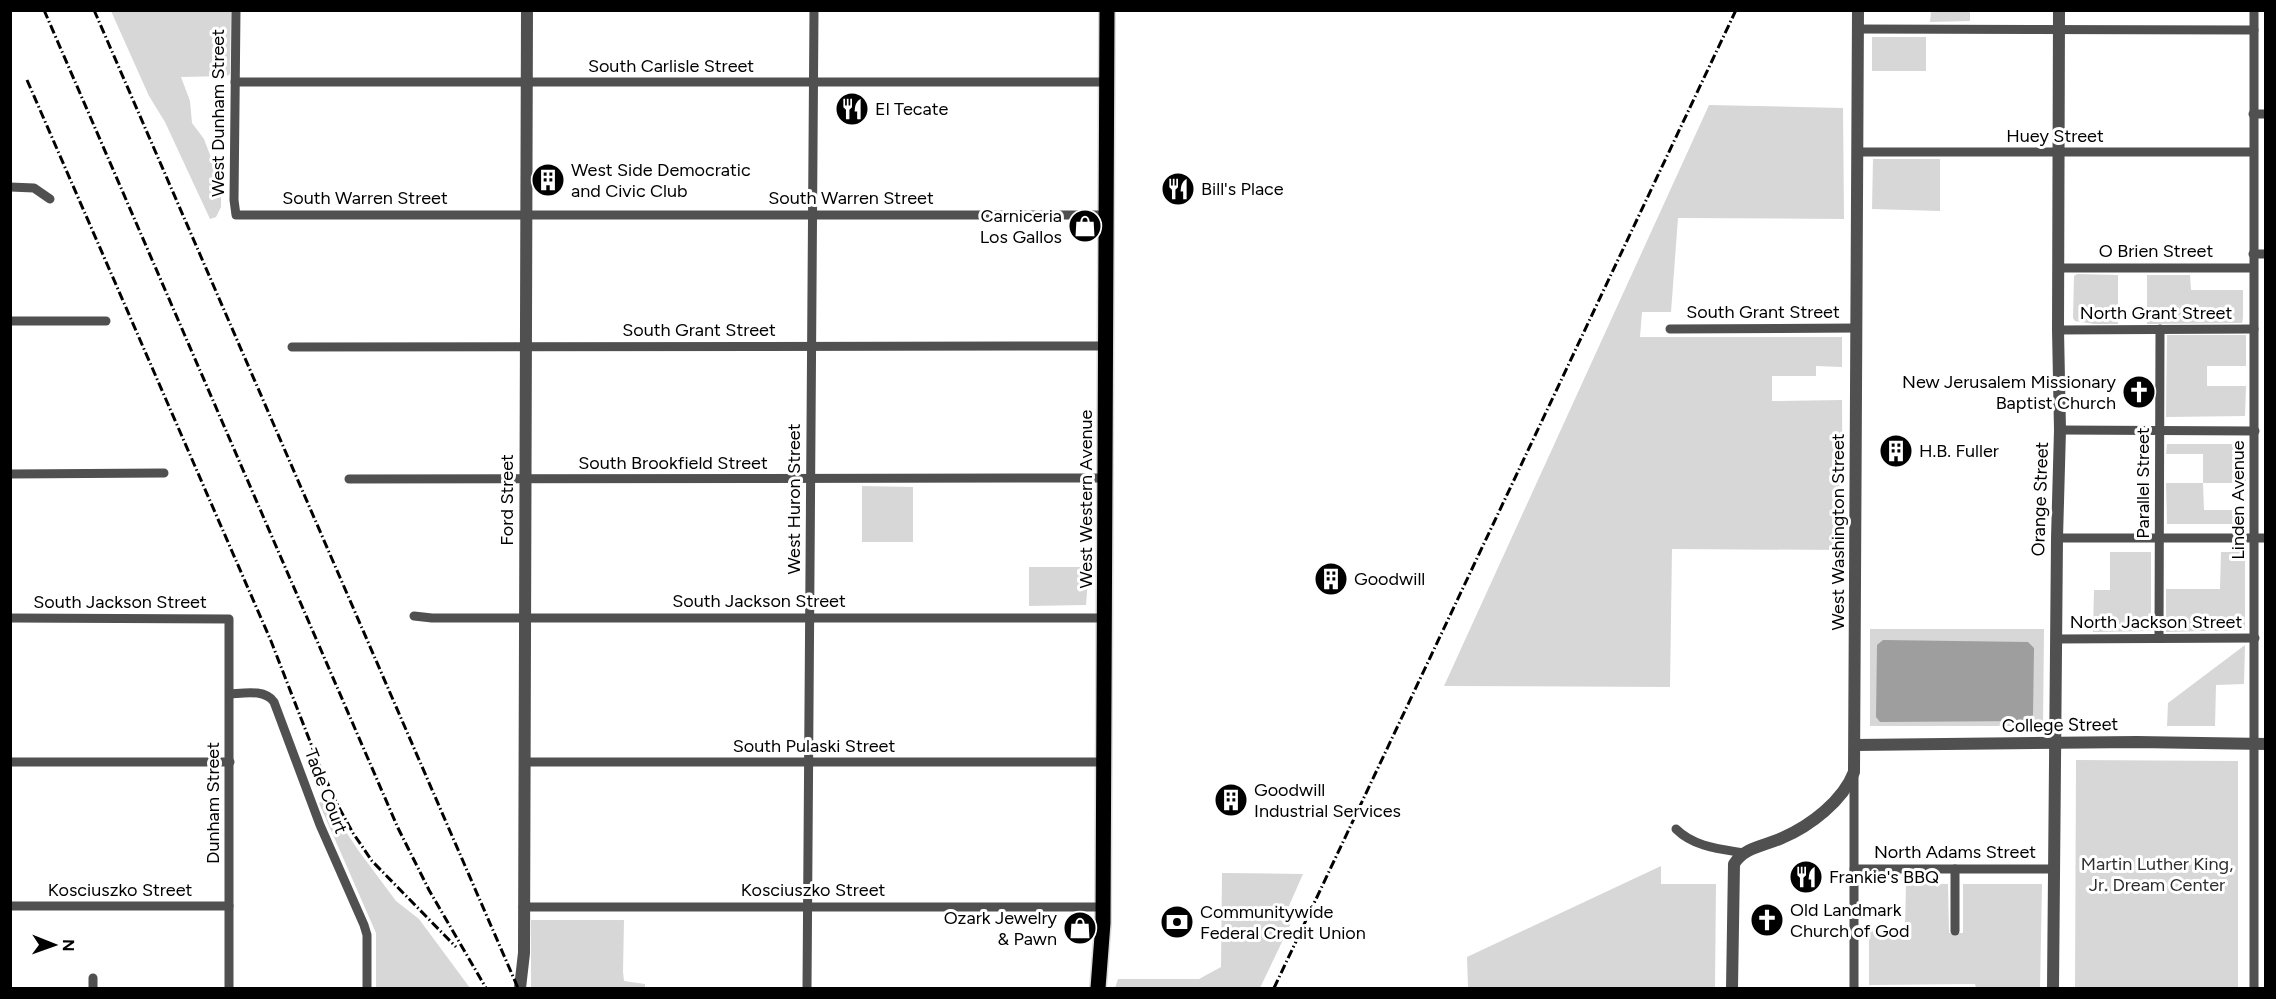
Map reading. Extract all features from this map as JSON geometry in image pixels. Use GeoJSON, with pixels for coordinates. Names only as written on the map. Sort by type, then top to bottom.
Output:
{"type":"FeatureCollection","features":[{"type":"Feature","properties":{"kind":"main road","name":"West Western Avenue"},"geometry":{"type":"LineString","coordinates":[[1098,988],[1103,907],[1107,10]]}},
{"type":"Feature","properties":{"kind":"street","name":"West Dunham Street"},"geometry":{"type":"LineString","coordinates":[[236,10],[236,215]]}},
{"type":"Feature","properties":{"kind":"street","name":"Ford Street"},"geometry":{"type":"LineString","coordinates":[[520,988],[524,953],[527,10]]}},
{"type":"Feature","properties":{"kind":"street","name":"West Huron Street"},"geometry":{"type":"LineString","coordinates":[[807,988],[814,10]]}},
{"type":"Feature","properties":{"kind":"street","name":"West Washington Street"},"geometry":{"type":"LineString","coordinates":[[1854,772],[1858,10]]}},
{"type":"Feature","properties":{"kind":"street","name":"Orange Street"},"geometry":{"type":"LineString","coordinates":[[2054,988],[2057,538],[2060,430],[2059,10]]}},
{"type":"Feature","properties":{"kind":"street","name":"Linden Avenue"},"geometry":{"type":"LineString","coordinates":[[2254,10],[2253,268],[2255,431],[2260,538],[2255,638],[2260,744],[2254,988]]}},
{"type":"Feature","properties":{"kind":"street"},"geometry":{"type":"LineString","coordinates":[[1858,29],[2254,30]]}},
{"type":"Feature","properties":{"kind":"street","name":"South Carlisle Street"},"geometry":{"type":"LineString","coordinates":[[235,82],[1107,82]]}},
{"type":"Feature","properties":{"kind":"street"},"geometry":{"type":"LineString","coordinates":[[2253,114],[2265,114]]}},
{"type":"Feature","properties":{"kind":"street","name":"Huey Street"},"geometry":{"type":"LineString","coordinates":[[1857,152],[2253,152]]}},
{"type":"Feature","properties":{"kind":"street"},"geometry":{"type":"LineString","coordinates":[[10,187],[34,189],[50,199]]}},
{"type":"Feature","properties":{"kind":"street","name":"South Warren Street"},"geometry":{"type":"LineString","coordinates":[[236,215],[1107,215]]}},
{"type":"Feature","properties":{"kind":"street"},"geometry":{"type":"LineString","coordinates":[[2253,254],[2265,254]]}},
{"type":"Feature","properties":{"kind":"street","name":"O Brien Street"},"geometry":{"type":"LineString","coordinates":[[2058,268],[2253,268]]}},
{"type":"Feature","properties":{"kind":"street"},"geometry":{"type":"LineString","coordinates":[[10,321],[106,321]]}},
{"type":"Feature","properties":{"kind":"street","name":"South Grant Street"},"geometry":{"type":"LineString","coordinates":[[1670,329],[1857,328]]}},
{"type":"Feature","properties":{"kind":"street","name":"Parallel Street"},"geometry":{"type":"LineString","coordinates":[[2158,638],[2160,329]]}},
{"type":"Feature","properties":{"kind":"street","name":"North Grant Street"},"geometry":{"type":"LineString","coordinates":[[2058,330],[2254,329]]}},
{"type":"Feature","properties":{"kind":"street","name":"South Grant Street"},"geometry":{"type":"LineString","coordinates":[[292,346],[1107,346]]}},
{"type":"Feature","properties":{"kind":"street"},"geometry":{"type":"LineString","coordinates":[[2255,396],[2265,396]]}},
{"type":"Feature","properties":{"kind":"street"},"geometry":{"type":"LineString","coordinates":[[2060,430],[2255,431]]}},
{"type":"Feature","properties":{"kind":"street"},"geometry":{"type":"LineString","coordinates":[[10,474],[164,473]]}},
{"type":"Feature","properties":{"kind":"street","name":"South Brookfield Street"},"geometry":{"type":"LineString","coordinates":[[349,479],[1106,478]]}},
{"type":"Feature","properties":{"kind":"street"},"geometry":{"type":"LineString","coordinates":[[2057,538],[2260,538]]}},
{"type":"Feature","properties":{"kind":"street","name":"South Jackson Street"},"geometry":{"type":"LineString","coordinates":[[414,616],[1105,618]]}},
{"type":"Feature","properties":{"kind":"street","name":"South Jackson Street"},"geometry":{"type":"LineString","coordinates":[[10,618],[229,618]]}},
{"type":"Feature","properties":{"kind":"street","name":"Dunham Street"},"geometry":{"type":"LineString","coordinates":[[229,618],[229,988]]}},
{"type":"Feature","properties":{"kind":"street","name":"North Jackson Street"},"geometry":{"type":"LineString","coordinates":[[2056,639],[2255,638]]}},
{"type":"Feature","properties":{"kind":"street","name":"Tade Court"},"geometry":{"type":"LineString","coordinates":[[230,694],[264,694],[274,702],[320,825],[364,925],[367,935],[367,988]]}},
{"type":"Feature","properties":{"kind":"street","name":"College Street"},"geometry":{"type":"LineString","coordinates":[[1855,744],[2137,742],[2260,744]]}},
{"type":"Feature","properties":{"kind":"street"},"geometry":{"type":"LineString","coordinates":[[10,762],[230,762]]}},
{"type":"Feature","properties":{"kind":"street","name":"South Pulaski Street"},"geometry":{"type":"LineString","coordinates":[[524,762],[1104,762]]}},
{"type":"Feature","properties":{"kind":"street"},"geometry":{"type":"LineString","coordinates":[[1732,988],[1732,875],[1734,864],[1744,853],[1784,838],[1802,827],[1840,795],[1854,772]]}},
{"type":"Feature","properties":{"kind":"street"},"geometry":{"type":"LineString","coordinates":[[1854,772],[1854,988]]}},
{"type":"Feature","properties":{"kind":"street"},"geometry":{"type":"LineString","coordinates":[[1676,830],[1704,846],[1744,853]]}},
{"type":"Feature","properties":{"kind":"street","name":"North Adams Street"},"geometry":{"type":"LineString","coordinates":[[1854,869],[2055,869]]}},
{"type":"Feature","properties":{"kind":"street"},"geometry":{"type":"LineString","coordinates":[[1955,869],[1955,931]]}},
{"type":"Feature","properties":{"kind":"street","name":"Kosciuszko Street"},"geometry":{"type":"LineString","coordinates":[[10,906],[229,906]]}},
{"type":"Feature","properties":{"kind":"street","name":"Kosciuszko Street"},"geometry":{"type":"LineString","coordinates":[[523,907],[1103,907]]}},
{"type":"Feature","properties":{"kind":"street"},"geometry":{"type":"LineString","coordinates":[[2254,975],[2265,975]]}},
{"type":"Feature","properties":{"kind":"street"},"geometry":{"type":"LineString","coordinates":[[93,978],[93,988]]}},
{"type":"Feature","properties":{"kind":"green space"},"geometry":{"type":"Polygon","coordinates":[[[111,11],[231,11],[230,74],[227,76],[181,77],[190,101],[192,123],[204,139],[221,184],[221,207],[216,217],[210,219],[165,122],[149,96],[111,11]]]}},
{"type":"Feature","properties":{"kind":"green space"},"geometry":{"type":"Polygon","coordinates":[[[1931,11],[1970,11],[1970,21],[1930,22],[1931,11]]]}},
{"type":"Feature","properties":{"kind":"green space"},"geometry":{"type":"Polygon","coordinates":[[[1872,37],[1926,37],[1926,71],[1872,71],[1872,37]]]}},
{"type":"Feature","properties":{"kind":"green space"},"geometry":{"type":"Polygon","coordinates":[[[1709,105],[1843,108],[1844,219],[1678,218],[1671,312],[1642,312],[1640,337],[1842,337],[1842,367],[1816,366],[1816,376],[1772,376],[1772,401],[1842,400],[1843,550],[1672,549],[1670,687],[1444,686],[1709,105]]]}},
{"type":"Feature","properties":{"kind":"green space"},"geometry":{"type":"Polygon","coordinates":[[[1873,159],[1940,159],[1940,211],[1872,209],[1873,159]]]}},
{"type":"Feature","properties":{"kind":"green space"},"geometry":{"type":"Polygon","coordinates":[[[2077,274],[2118,275],[2118,324],[2075,321],[2073,318],[2074,276],[2077,274]]]}},
{"type":"Feature","properties":{"kind":"green space"},"geometry":{"type":"Polygon","coordinates":[[[2147,275],[2190,275],[2191,290],[2243,290],[2242,323],[2147,324],[2147,275]]]}},
{"type":"Feature","properties":{"kind":"green space"},"geometry":{"type":"Polygon","coordinates":[[[2167,335],[2246,335],[2246,366],[2207,366],[2207,386],[2246,386],[2245,416],[2166,417],[2167,335]]]}},
{"type":"Feature","properties":{"kind":"green space"},"geometry":{"type":"Polygon","coordinates":[[[2167,444],[2246,444],[2246,483],[2203,483],[2203,454],[2166,454],[2167,444]]]}},
{"type":"Feature","properties":{"kind":"green space"},"geometry":{"type":"Polygon","coordinates":[[[2166,483],[2203,483],[2204,510],[2246,510],[2244,524],[2167,524],[2166,483]]]}},
{"type":"Feature","properties":{"kind":"green space"},"geometry":{"type":"Polygon","coordinates":[[[862,486],[913,487],[913,542],[862,542],[862,486]]]}},
{"type":"Feature","properties":{"kind":"green space"},"geometry":{"type":"Polygon","coordinates":[[[2110,552],[2151,552],[2151,631],[2093,632],[2094,590],[2110,590],[2110,552]]]}},
{"type":"Feature","properties":{"kind":"green space"},"geometry":{"type":"Polygon","coordinates":[[[2221,552],[2245,552],[2245,630],[2166,632],[2166,589],[2220,589],[2221,552]]]}},
{"type":"Feature","properties":{"kind":"green space"},"geometry":{"type":"Polygon","coordinates":[[[1029,567],[1089,567],[1086,605],[1029,606],[1029,567]]]}},
{"type":"Feature","properties":{"kind":"green space"},"geometry":{"type":"Polygon","coordinates":[[[1870,629],[2044,629],[2043,726],[1870,726],[1870,629]]]}},
{"type":"Feature","properties":{"kind":"green space"},"geometry":{"type":"Polygon","coordinates":[[[2245,645],[2244,684],[2216,685],[2215,726],[2167,726],[2168,703],[2245,645]]]}},
{"type":"Feature","properties":{"kind":"green space","name":"Martin Luther King, Jr. Dream Center"},"geometry":{"type":"Polygon","coordinates":[[[2076,760],[2238,761],[2238,988],[2075,988],[2076,760]]]}},
{"type":"Feature","properties":{"kind":"green space"},"geometry":{"type":"Polygon","coordinates":[[[325,800],[396,901],[419,919],[470,988],[376,988],[376,933],[319,803],[325,800]]]}},
{"type":"Feature","properties":{"kind":"green space"},"geometry":{"type":"Polygon","coordinates":[[[1661,866],[1661,884],[1716,884],[1715,988],[1468,988],[1467,957],[1661,866]]]}},
{"type":"Feature","properties":{"kind":"green space"},"geometry":{"type":"Polygon","coordinates":[[[1222,873],[1303,874],[1284,917],[1292,921],[1260,988],[1115,988],[1118,979],[1199,979],[1221,967],[1222,873]]]}},
{"type":"Feature","properties":{"kind":"green space"},"geometry":{"type":"Polygon","coordinates":[[[1906,884],[1948,884],[1949,933],[1963,933],[1963,884],[2042,884],[2040,988],[1976,988],[1975,984],[1869,985],[1869,928],[1905,928],[1906,884]]]}},
{"type":"Feature","properties":{"kind":"green space"},"geometry":{"type":"Polygon","coordinates":[[[531,920],[624,920],[624,981],[645,984],[645,988],[531,988],[531,920]]]}},
{"type":"Feature","properties":{"kind":"shaded area"},"geometry":{"type":"Polygon","coordinates":[[[1883,640],[2028,642],[2034,648],[2033,715],[2028,721],[1880,722],[1876,717],[1877,645],[1883,640]]]}},
{"type":"Feature","properties":{"kind":"railway"},"geometry":{"type":"LineString","coordinates":[[44,10],[398,828],[429,890],[486,988]]}},
{"type":"Feature","properties":{"kind":"railway"},"geometry":{"type":"LineString","coordinates":[[94,10],[518,988]]}},
{"type":"Feature","properties":{"kind":"railway"},"geometry":{"type":"LineString","coordinates":[[1274,988],[1736,10]]}},
{"type":"Feature","properties":{"kind":"railway"},"geometry":{"type":"LineString","coordinates":[[27,80],[271,641],[318,762],[337,804],[372,861],[456,947]]}},
{"type":"Feature","properties":{"kind":"place","name":"El Tecate"},"geometry":{"type":"Point","coordinates":[852,109]}},
{"type":"Feature","properties":{"kind":"place","name":"West Side Democratic and Civic Club"},"geometry":{"type":"Point","coordinates":[548,180]}},
{"type":"Feature","properties":{"kind":"place","name":"Bill's Place"},"geometry":{"type":"Point","coordinates":[1178,189]}},
{"type":"Feature","properties":{"kind":"place","name":"Carniceria Los Gallos"},"geometry":{"type":"Point","coordinates":[1085,226]}},
{"type":"Feature","properties":{"kind":"place","name":"New Jerusalem Missionary Baptist Church"},"geometry":{"type":"Point","coordinates":[2139,392]}},
{"type":"Feature","properties":{"kind":"place","name":"H.B. Fuller"},"geometry":{"type":"Point","coordinates":[1896,451]}},
{"type":"Feature","properties":{"kind":"place","name":"Goodwill"},"geometry":{"type":"Point","coordinates":[1331,579]}},
{"type":"Feature","properties":{"kind":"place","name":"Goodwill Industrial Services"},"geometry":{"type":"Point","coordinates":[1231,800]}},
{"type":"Feature","properties":{"kind":"place","name":"Frankie's BBQ"},"geometry":{"type":"Point","coordinates":[1806,877]}},
{"type":"Feature","properties":{"kind":"place","name":"Old Landmark Church of God"},"geometry":{"type":"Point","coordinates":[1767,920]}},
{"type":"Feature","properties":{"kind":"place","name":"Communitywide Federal Credit Union"},"geometry":{"type":"Point","coordinates":[1177,922]}},
{"type":"Feature","properties":{"kind":"place","name":"Ozark Jewelry & Pawn"},"geometry":{"type":"Point","coordinates":[1080,928]}}]}
